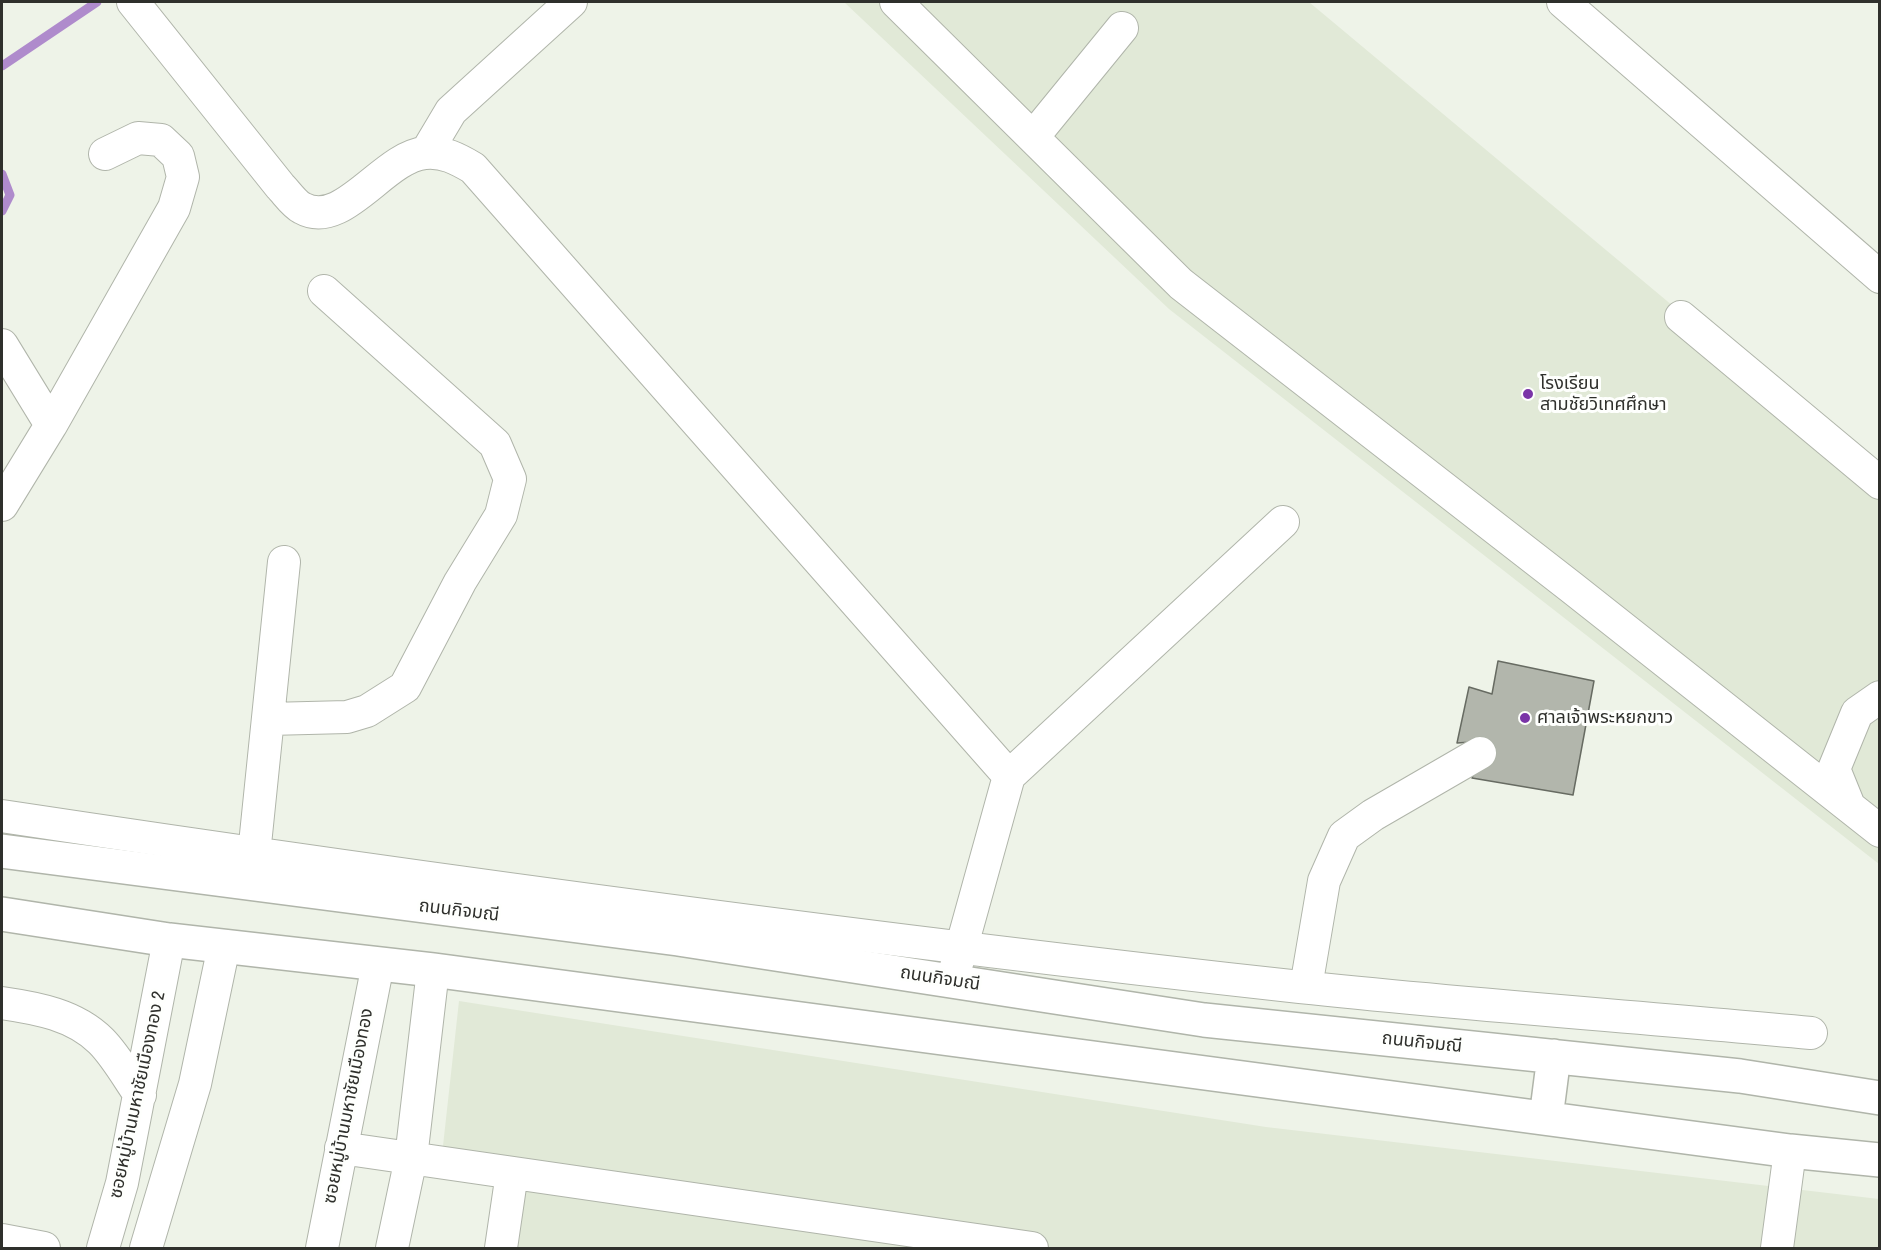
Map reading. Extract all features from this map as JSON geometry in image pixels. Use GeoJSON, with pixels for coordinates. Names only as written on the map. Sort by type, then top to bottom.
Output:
{"type":"FeatureCollection","features":[{"type":"Feature","properties":{"kind":"main road","name":"ถนนกิจมณี"},"geometry":{"type":"LineString","coordinates":[[2,851],[666,938],[1204,1020],[1740,1076],[1880,1098]]}},
{"type":"Feature","properties":{"kind":"main road"},"geometry":{"type":"LineString","coordinates":[[2,914],[169,940],[433,970],[1790,1151],[1880,1160]]}},
{"type":"Feature","properties":{"kind":"main road"},"geometry":{"type":"LineString","coordinates":[[1546,1118],[1554,1056]]}},
{"type":"Feature","properties":{"kind":"street"},"geometry":{"type":"LineString","coordinates":[[133,2],[280,186],[302,208],[321,214],[339,208],[404,158],[426,153],[451,156],[473,168],[1009,776]]}},
{"type":"Feature","properties":{"kind":"street"},"geometry":{"type":"LineString","coordinates":[[426,153],[451,111],[571,2]]}},
{"type":"Feature","properties":{"kind":"street"},"geometry":{"type":"LineString","coordinates":[[896,2],[1180,284],[1880,831]]}},
{"type":"Feature","properties":{"kind":"street"},"geometry":{"type":"LineString","coordinates":[[1563,2],[1880,277]]}},
{"type":"Feature","properties":{"kind":"street"},"geometry":{"type":"LineString","coordinates":[[1033,137],[1122,28]]}},
{"type":"Feature","properties":{"kind":"street"},"geometry":{"type":"LineString","coordinates":[[2,506],[51,425],[174,208],[183,177],[178,156],[161,140],[138,138],[105,154]]}},
{"type":"Feature","properties":{"kind":"street"},"geometry":{"type":"LineString","coordinates":[[269,719],[347,717],[368,711],[405,687],[460,582],[501,514],[510,479],[495,444],[324,291]]}},
{"type":"Feature","properties":{"kind":"street"},"geometry":{"type":"LineString","coordinates":[[1681,317],[1880,483]]}},
{"type":"Feature","properties":{"kind":"street"},"geometry":{"type":"LineString","coordinates":[[2,345],[51,425]]}},
{"type":"Feature","properties":{"kind":"street"},"geometry":{"type":"LineString","coordinates":[[952,981],[1009,776],[1283,522]]}},
{"type":"Feature","properties":{"kind":"street"},"geometry":{"type":"LineString","coordinates":[[254,854],[284,562]]}},
{"type":"Feature","properties":{"kind":"street"},"geometry":{"type":"LineString","coordinates":[[1849,806],[1834,769],[1857,713],[1880,698]]}},
{"type":"Feature","properties":{"kind":"street"},"geometry":{"type":"LineString","coordinates":[[1306,987],[1324,881],[1344,836],[1373,815],[1480,753]]}},
{"type":"Feature","properties":{"kind":"street"},"geometry":{"type":"LineString","coordinates":[[2,816],[254,854],[962,949],[1306,987],[1811,1033]]}},
{"type":"Feature","properties":{"kind":"street","name":"ซอยหมู่บ้านมหาชัยเมืองทอง 2"},"geometry":{"type":"LineString","coordinates":[[103,1248],[123,1183],[169,940]]}},
{"type":"Feature","properties":{"kind":"street"},"geometry":{"type":"LineString","coordinates":[[146,1248],[195,1084],[224,946]]}},
{"type":"Feature","properties":{"kind":"street","name":"ซอยหมู่บ้านมหาชัยเมืองทอง"},"geometry":{"type":"LineString","coordinates":[[322,1248],[378,964]]}},
{"type":"Feature","properties":{"kind":"street"},"geometry":{"type":"LineString","coordinates":[[392,1248],[411,1158],[433,970]]}},
{"type":"Feature","properties":{"kind":"street"},"geometry":{"type":"LineString","coordinates":[[2,1003],[32,1008],[77,1022],[102,1042],[140,1095]]}},
{"type":"Feature","properties":{"kind":"street"},"geometry":{"type":"LineString","coordinates":[[341,1148],[1032,1248]]}},
{"type":"Feature","properties":{"kind":"street"},"geometry":{"type":"LineString","coordinates":[[1777,1248],[1790,1151]]}},
{"type":"Feature","properties":{"kind":"street"},"geometry":{"type":"LineString","coordinates":[[501,1248],[512,1173]]}},
{"type":"Feature","properties":{"kind":"street"},"geometry":{"type":"LineString","coordinates":[[2,1240],[44,1248]]}},
{"type":"Feature","properties":{"kind":"shaded area","name":"โรงเรียน สามชัยวิเทศศึกษา"},"geometry":{"type":"Polygon","coordinates":[[[844,2],[1309,2],[1879,478],[1879,864],[1169,309],[844,2]]]}},
{"type":"Feature","properties":{"kind":"shaded area"},"geometry":{"type":"Polygon","coordinates":[[[459,1001],[1266,1127],[1879,1199],[1879,1248],[498,1248],[507,1191],[440,1173],[459,1001]]]}},
{"type":"Feature","properties":{"kind":"building","name":"ศาลเจ้าพระหยกขาว"},"geometry":{"type":"Polygon","coordinates":[[[1498,661],[1594,681],[1573,795],[1472,778],[1486,741],[1457,743],[1469,687],[1492,694],[1498,661]]]}},
{"type":"Feature","properties":{"kind":"waterway"},"geometry":{"type":"LineString","coordinates":[[2,66],[97,2]]}},
{"type":"Feature","properties":{"kind":"waterway"},"geometry":{"type":"LineString","coordinates":[[2,174],[10,195],[2,211]]}},
{"type":"Feature","properties":{"kind":"place","name":"โรงเรียน สามชัยวิเทศศึกษา"},"geometry":{"type":"Point","coordinates":[1528,394]}},
{"type":"Feature","properties":{"kind":"place","name":"ศาลเจ้าพระหยกขาว"},"geometry":{"type":"Point","coordinates":[1525,718]}}]}
